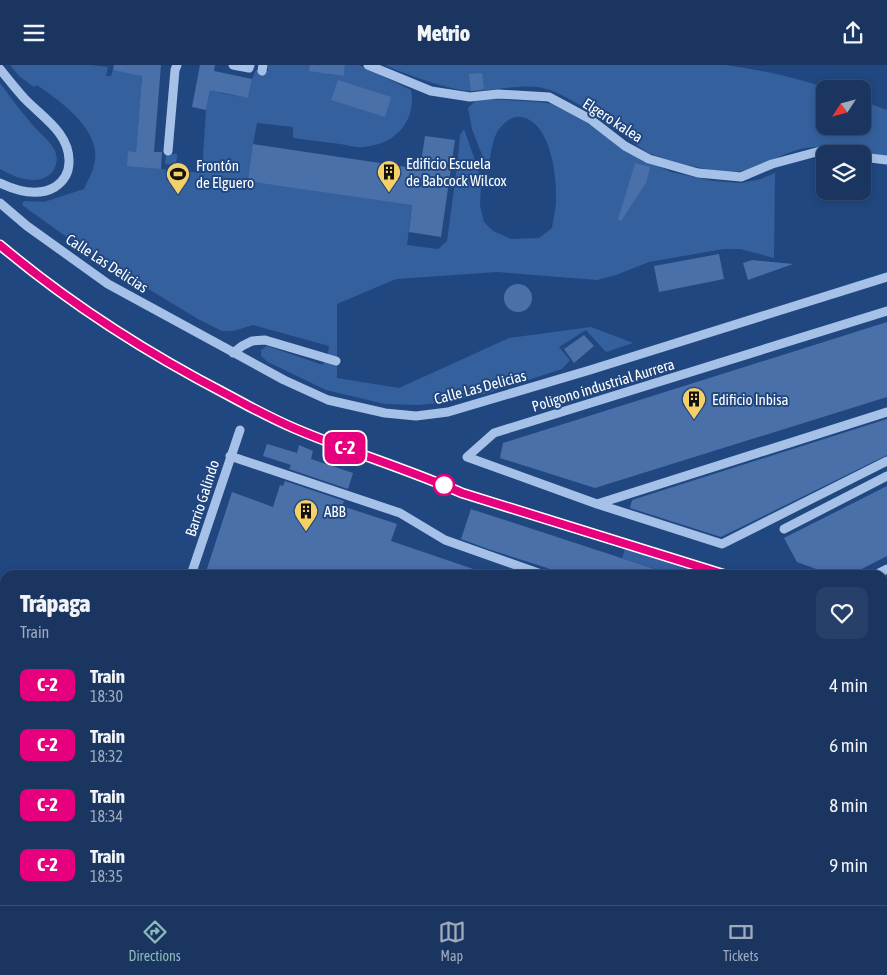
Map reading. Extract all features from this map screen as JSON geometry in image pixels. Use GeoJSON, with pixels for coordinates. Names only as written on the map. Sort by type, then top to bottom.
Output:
{"type":"FeatureCollection","features":[{"type":"Feature","properties":{"kind":"street"},"geometry":{"type":"LineString","coordinates":[[168,151],[175,69],[177,65]]}},
{"type":"Feature","properties":{"kind":"street"},"geometry":{"type":"LineString","coordinates":[[234,65],[249,68],[250,65]]}},
{"type":"Feature","properties":{"kind":"street","name":"Elgero kalea"},"geometry":{"type":"LineString","coordinates":[[368,65],[431,91],[470,97],[498,94],[549,97],[590,119],[625,146],[649,159],[698,173],[741,177],[772,165],[816,152]]}},
{"type":"Feature","properties":{"kind":"street"},"geometry":{"type":"LineString","coordinates":[[0,69],[24,98],[51,123],[64,139],[70,154],[69,169],[63,181],[54,188],[40,192],[25,192],[0,183]]}},
{"type":"Feature","properties":{"kind":"street"},"geometry":{"type":"LineString","coordinates":[[871,158],[887,160]]}},
{"type":"Feature","properties":{"kind":"street","name":"Calle Las Delicias"},"geometry":{"type":"LineString","coordinates":[[0,203],[27,226],[108,284],[284,380],[328,400],[385,413],[416,416],[448,412],[590,370],[887,277]]}},
{"type":"Feature","properties":{"kind":"street","name":"Poligono industrial Aurrera"},"geometry":{"type":"LineString","coordinates":[[887,311],[494,433],[467,457],[597,504],[722,544],[887,461]]}},
{"type":"Feature","properties":{"kind":"street"},"geometry":{"type":"LineString","coordinates":[[234,353],[252,341],[265,340],[336,361]]}},
{"type":"Feature","properties":{"kind":"street"},"geometry":{"type":"LineString","coordinates":[[597,504],[887,412]]}},
{"type":"Feature","properties":{"kind":"street","name":"Barrio Galindo"},"geometry":{"type":"LineString","coordinates":[[193,570],[240,430]]}},
{"type":"Feature","properties":{"kind":"street"},"geometry":{"type":"LineString","coordinates":[[230,456],[400,513],[445,540],[530,570]]}},
{"type":"Feature","properties":{"kind":"street"},"geometry":{"type":"LineString","coordinates":[[784,529],[887,476]]}},
{"type":"Feature","properties":{"kind":"shaded area"},"geometry":{"type":"Polygon","coordinates":[[[10,65],[91,65],[108,67],[106,76],[111,76],[113,70],[142,75],[136,152],[128,151],[161,169],[202,173],[206,110],[212,80],[221,93],[248,98],[256,70],[268,71],[268,65],[329,65],[328,74],[344,76],[345,65],[359,65],[411,90],[412,102],[407,122],[393,137],[374,145],[357,147],[293,138],[293,127],[257,123],[253,144],[412,205],[407,245],[438,249],[447,241],[460,135],[464,129],[477,166],[481,185],[480,206],[484,222],[493,231],[511,239],[539,238],[552,228],[556,204],[555,179],[550,152],[540,129],[532,121],[522,117],[515,117],[509,120],[496,133],[488,165],[485,163],[472,129],[468,108],[475,101],[489,99],[552,104],[584,121],[631,154],[671,172],[713,181],[741,183],[761,179],[775,173],[774,258],[740,249],[724,249],[649,262],[597,280],[497,272],[396,279],[337,304],[337,378],[399,388],[509,338],[591,327],[633,343],[606,352],[586,330],[559,347],[570,360],[562,369],[488,393],[448,402],[419,405],[385,404],[326,390],[268,362],[261,356],[261,350],[267,346],[323,365],[329,346],[253,325],[233,331],[222,331],[198,319],[89,253],[22,205],[24,201],[44,202],[84,189],[94,164],[95,148],[84,126],[67,107],[37,85],[34,87],[19,76],[10,65]]]}},
{"type":"Feature","properties":{"kind":"shaded area"},"geometry":{"type":"Polygon","coordinates":[[[384,65],[726,65],[752,69],[791,77],[816,85],[816,135],[871,135],[871,104],[887,110],[887,156],[871,153],[871,145],[816,145],[816,147],[801,149],[745,170],[726,172],[676,162],[649,153],[587,109],[541,87],[471,91],[451,88],[384,65]]]}},
{"type":"Feature","properties":{"kind":"shaded area"},"geometry":{"type":"Polygon","coordinates":[[[0,83],[35,128],[53,147],[57,158],[56,164],[50,174],[44,178],[27,180],[0,169],[0,83]]]}},
{"type":"Feature","properties":{"kind":"shaded area"},"geometry":{"type":"Polygon","coordinates":[[[166,154],[177,154],[176,165],[165,164],[166,154]]]}},
{"type":"Feature","properties":{"kind":"shaded area"},"geometry":{"type":"Polygon","coordinates":[[[625,549],[690,570],[659,570],[622,558],[625,549]]]}},
{"type":"Feature","properties":{"kind":"building"},"geometry":{"type":"Polygon","coordinates":[[[114,65],[161,65],[154,152],[162,152],[161,169],[127,166],[128,151],[136,152],[142,76],[113,70],[114,65]]]}},
{"type":"Feature","properties":{"kind":"building"},"geometry":{"type":"Polygon","coordinates":[[[200,65],[215,65],[214,71],[252,79],[248,98],[210,90],[206,110],[192,107],[200,65]]]}},
{"type":"Feature","properties":{"kind":"building"},"geometry":{"type":"Polygon","coordinates":[[[310,65],[345,65],[344,76],[309,71],[310,65]]]}},
{"type":"Feature","properties":{"kind":"building"},"geometry":{"type":"Polygon","coordinates":[[[482,73],[484,89],[471,91],[469,74],[482,73]]]}},
{"type":"Feature","properties":{"kind":"building"},"geometry":{"type":"Polygon","coordinates":[[[338,80],[391,97],[385,117],[331,100],[338,80]]]}},
{"type":"Feature","properties":{"kind":"building","name":"Edificio Escuela de Babcock Wilcox"},"geometry":{"type":"Polygon","coordinates":[[[425,136],[455,140],[441,237],[409,232],[412,205],[248,181],[253,144],[420,169],[425,136]]]}},
{"type":"Feature","properties":{"kind":"building"},"geometry":{"type":"Polygon","coordinates":[[[635,163],[650,167],[646,183],[621,221],[618,220],[635,163]]]}},
{"type":"Feature","properties":{"kind":"building"},"geometry":{"type":"Polygon","coordinates":[[[719,254],[724,279],[659,292],[654,266],[719,254]]]}},
{"type":"Feature","properties":{"kind":"building"},"geometry":{"type":"Polygon","coordinates":[[[752,260],[793,264],[748,280],[743,263],[752,260]]]}},
{"type":"Feature","properties":{"kind":"building"},"geometry":{"type":"Polygon","coordinates":[[[518,284],[528,288],[532,298],[528,308],[518,312],[508,308],[504,298],[508,288],[518,284]]]}},
{"type":"Feature","properties":{"kind":"building","name":"Edificio Inbisa"},"geometry":{"type":"Polygon","coordinates":[[[887,322],[887,397],[595,488],[500,458],[503,443],[887,322]]]}},
{"type":"Feature","properties":{"kind":"building"},"geometry":{"type":"Polygon","coordinates":[[[584,335],[594,346],[574,363],[564,349],[584,335]]]}},
{"type":"Feature","properties":{"kind":"building"},"geometry":{"type":"Polygon","coordinates":[[[887,419],[887,455],[721,537],[630,508],[632,500],[887,419]]]}},
{"type":"Feature","properties":{"kind":"building"},"geometry":{"type":"Polygon","coordinates":[[[267,444],[297,453],[299,445],[313,451],[311,459],[353,473],[348,489],[289,469],[291,465],[263,456],[267,444]]]}},
{"type":"Feature","properties":{"kind":"building","name":"ABB"},"geometry":{"type":"Polygon","coordinates":[[[285,481],[344,501],[342,506],[397,524],[391,541],[476,570],[207,570],[232,492],[273,507],[280,485],[283,486],[285,481]]]}},
{"type":"Feature","properties":{"kind":"building"},"geometry":{"type":"Polygon","coordinates":[[[887,486],[887,556],[860,570],[819,570],[797,562],[784,538],[887,486]]]}},
{"type":"Feature","properties":{"kind":"building"},"geometry":{"type":"Polygon","coordinates":[[[471,509],[658,570],[553,570],[461,539],[471,509]]]}},
{"type":"Feature","properties":{"kind":"railway"},"geometry":{"type":"LineString","coordinates":[[0,245],[80,307],[165,361],[287,425],[462,493],[710,570]]}},
{"type":"Feature","properties":{"kind":"train","name":"C-2"},"geometry":{"type":"LineString","coordinates":[[0,245],[98,319],[145,349],[190,375],[296,429],[424,476],[462,493],[710,570]]}},
{"type":"Feature","properties":{"kind":"place","name":"Edificio Escuela de Babcock Wilcox"},"geometry":{"type":"Point","coordinates":[389,193]}},
{"type":"Feature","properties":{"kind":"place","name":"Frontón de Elguero"},"geometry":{"type":"Point","coordinates":[178,195]}},
{"type":"Feature","properties":{"kind":"place","name":"Edificio Inbisa"},"geometry":{"type":"Point","coordinates":[694,420]}},
{"type":"Feature","properties":{"kind":"place","name":"ABB"},"geometry":{"type":"Point","coordinates":[306,532]}}]}
